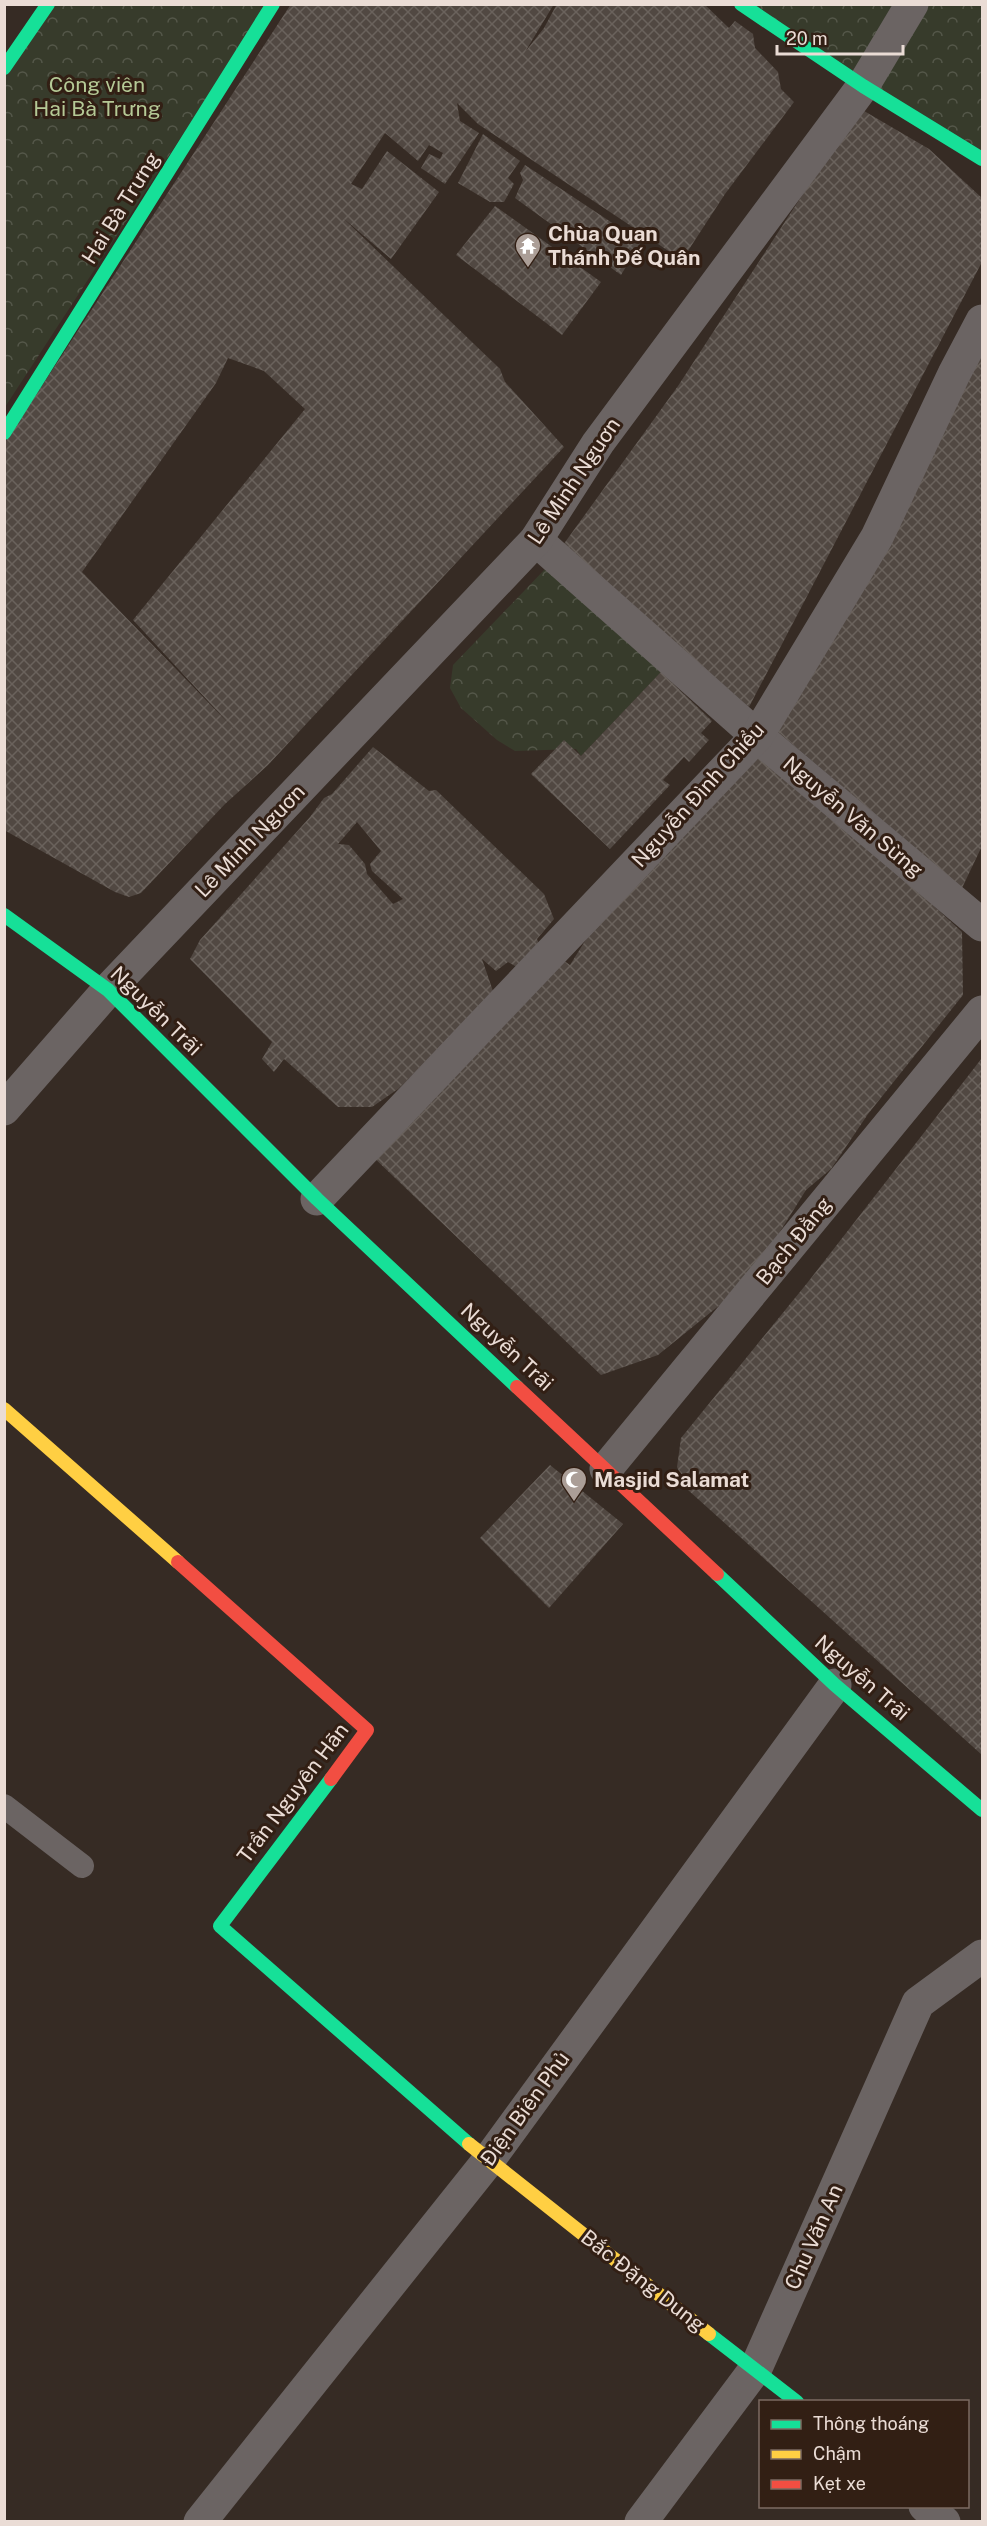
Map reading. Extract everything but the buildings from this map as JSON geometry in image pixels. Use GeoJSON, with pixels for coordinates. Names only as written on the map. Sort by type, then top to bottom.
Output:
{"type":"FeatureCollection","features":[{"type":"Feature","properties":{"kind":"street","name":"Hai Bà Trưng"},"geometry":{"type":"LineString","coordinates":[[4,434],[273,4]]}},
{"type":"Feature","properties":{"kind":"street"},"geometry":{"type":"LineString","coordinates":[[741,4],[863,86],[982,159]]}},
{"type":"Feature","properties":{"kind":"street","name":"Lê Minh Nguơn"},"geometry":{"type":"LineString","coordinates":[[4,1109],[108,990],[536,540],[598,443],[863,86],[912,4]]}},
{"type":"Feature","properties":{"kind":"street"},"geometry":{"type":"LineString","coordinates":[[4,68],[47,5]]}},
{"type":"Feature","properties":{"kind":"street","name":"Nguyễn Đình Chiểu"},"geometry":{"type":"LineString","coordinates":[[317,1199],[757,736],[877,537],[954,374],[982,321]]}},
{"type":"Feature","properties":{"kind":"street","name":"Nguyễn Văn Sừng"},"geometry":{"type":"LineString","coordinates":[[536,540],[757,736],[982,925]]}},
{"type":"Feature","properties":{"kind":"street","name":"Nguyễn Trãi"},"geometry":{"type":"LineString","coordinates":[[4,915],[108,990],[317,1199],[835,1684],[982,1810]]}},
{"type":"Feature","properties":{"kind":"street","name":"Bạch Đằng"},"geometry":{"type":"LineString","coordinates":[[606,1469],[982,1012]]}},
{"type":"Feature","properties":{"kind":"street","name":"Trần Nguyên Hãn"},"geometry":{"type":"LineString","coordinates":[[4,1409],[367,1730],[220,1926],[488,2161]]}},
{"type":"Feature","properties":{"kind":"street","name":"Điện Biên Phủ"},"geometry":{"type":"LineString","coordinates":[[200,2522],[488,2161],[835,1684]]}},
{"type":"Feature","properties":{"kind":"street","name":"Chu Văn An"},"geometry":{"type":"LineString","coordinates":[[641,2522],[756,2368],[918,2003],[982,1956]]}},
{"type":"Feature","properties":{"kind":"street","name":"Bắc Đặng Dung"},"geometry":{"type":"LineString","coordinates":[[488,2161],[795,2400]]}},
{"type":"Feature","properties":{"kind":"street"},"geometry":{"type":"LineString","coordinates":[[927,2508],[944,2522]]}},
{"type":"Feature","properties":{"kind":"lane"},"geometry":{"type":"LineString","coordinates":[[4,1806],[82,1866]]}},
{"type":"Feature","properties":{"kind":"green space","name":"Công viên Hai Bà Trưng"},"geometry":{"type":"Polygon","coordinates":[[[48,5],[267,5],[5,407],[5,63],[48,5]]]}},
{"type":"Feature","properties":{"kind":"green space"},"geometry":{"type":"Polygon","coordinates":[[[740,5],[982,5],[982,158],[740,5]]]}},
{"type":"Feature","properties":{"kind":"green space"},"geometry":{"type":"Polygon","coordinates":[[[546,568],[661,672],[581,756],[576,749],[515,751],[497,740],[461,708],[450,688],[453,665],[546,568]]]}},
{"type":"Feature","properties":{"kind":"traffic: fast"},"geometry":{"type":"LineString","coordinates":[[4,68],[48,4]]}},
{"type":"Feature","properties":{"kind":"traffic: fast"},"geometry":{"type":"LineString","coordinates":[[4,433],[273,4]]}},
{"type":"Feature","properties":{"kind":"traffic: fast"},"geometry":{"type":"LineString","coordinates":[[741,4],[863,86],[982,159]]}},
{"type":"Feature","properties":{"kind":"traffic: fast"},"geometry":{"type":"LineString","coordinates":[[4,915],[108,990],[317,1199],[517,1387]]}},
{"type":"Feature","properties":{"kind":"traffic: fast"},"geometry":{"type":"LineString","coordinates":[[717,1574],[835,1685],[982,1810]]}},
{"type":"Feature","properties":{"kind":"traffic: fast"},"geometry":{"type":"LineString","coordinates":[[331,1779],[220,1926],[469,2144]]}},
{"type":"Feature","properties":{"kind":"traffic: fast"},"geometry":{"type":"LineString","coordinates":[[709,2334],[794,2400]]}},
{"type":"Feature","properties":{"kind":"traffic: slow"},"geometry":{"type":"LineString","coordinates":[[4,1409],[178,1562]]}},
{"type":"Feature","properties":{"kind":"traffic: slow"},"geometry":{"type":"LineString","coordinates":[[469,2144],[709,2334]]}},
{"type":"Feature","properties":{"kind":"traffic: jam"},"geometry":{"type":"LineString","coordinates":[[517,1387],[717,1574]]}},
{"type":"Feature","properties":{"kind":"traffic: jam"},"geometry":{"type":"LineString","coordinates":[[178,1562],[367,1730],[331,1779]]}},
{"type":"Feature","properties":{"kind":"place","name":"Chùa Quan Thánh Đế Quân"},"geometry":{"type":"Point","coordinates":[528,269]}},
{"type":"Feature","properties":{"kind":"place","name":"Masjid Salamat"},"geometry":{"type":"Point","coordinates":[574,1503]}}]}
